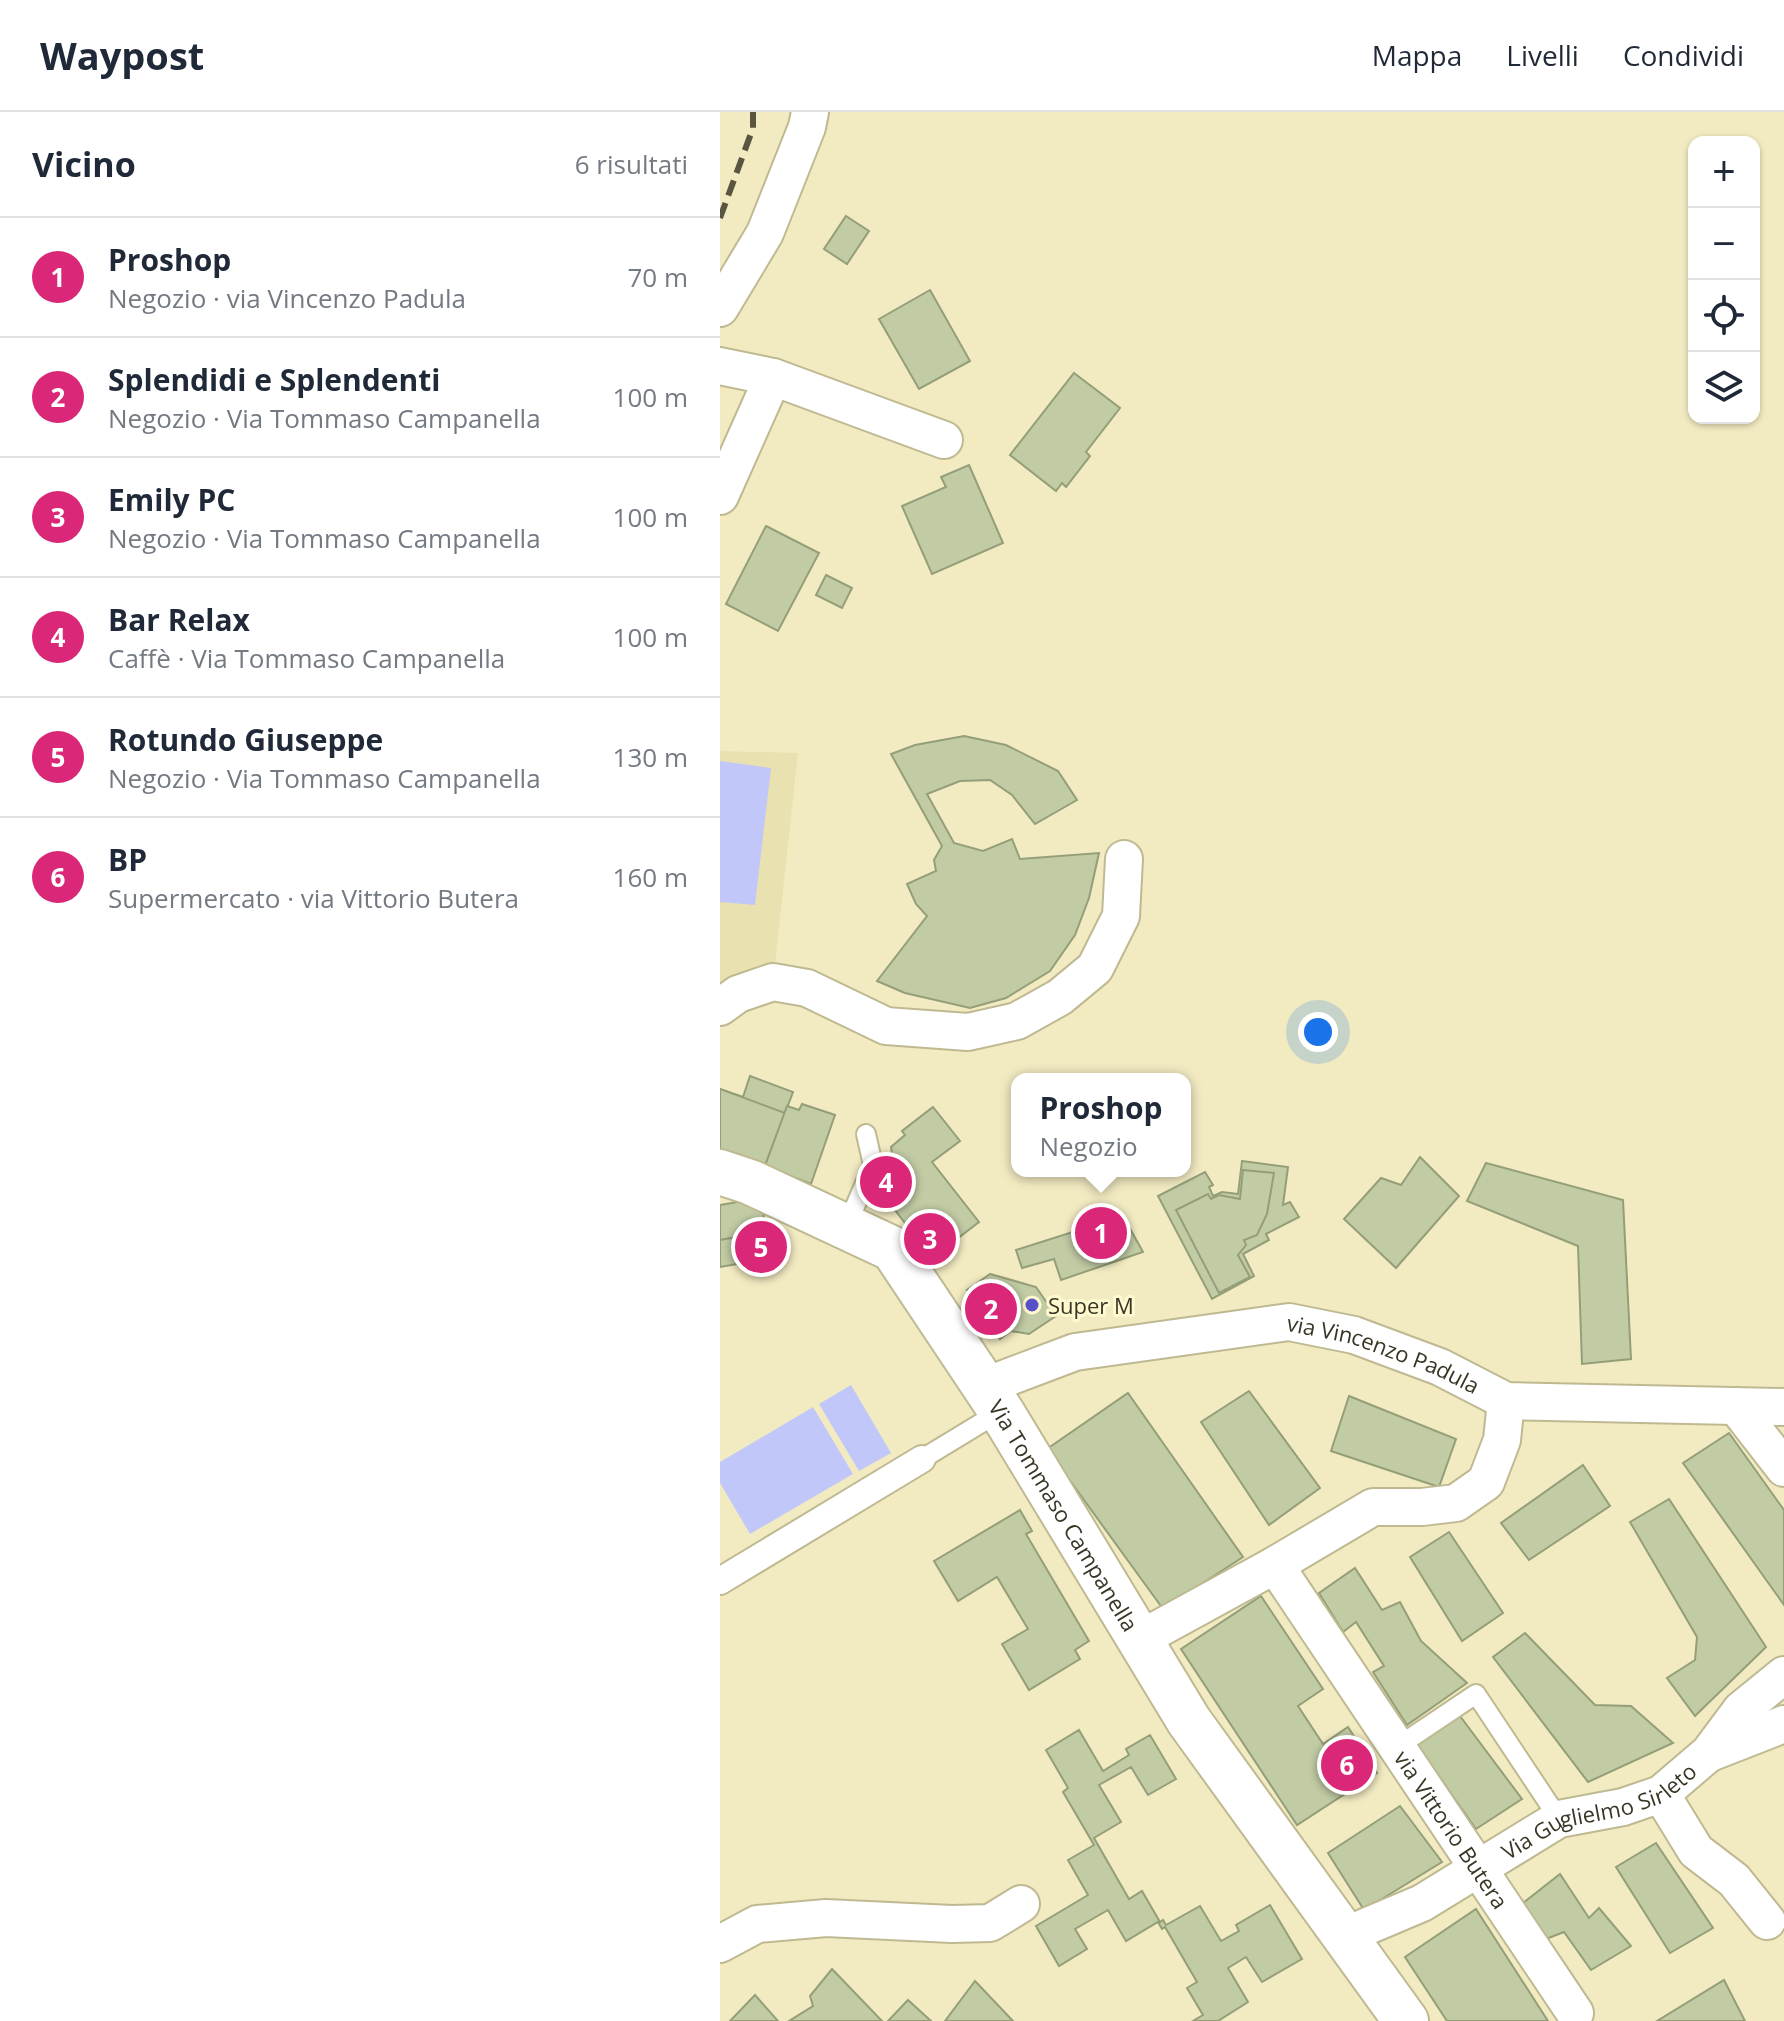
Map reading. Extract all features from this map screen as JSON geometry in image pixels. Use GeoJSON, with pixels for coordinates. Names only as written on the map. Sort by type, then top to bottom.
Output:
{"type":"FeatureCollection","features":[{"type":"Feature","properties":{"kind":"street"},"geometry":{"type":"LineString","coordinates":[[720,308],[765,233],[807,127],[810,112]]}},
{"type":"Feature","properties":{"kind":"street"},"geometry":{"type":"LineString","coordinates":[[720,366],[773,377],[944,440]]}},
{"type":"Feature","properties":{"kind":"street"},"geometry":{"type":"LineString","coordinates":[[720,496],[773,377]]}},
{"type":"Feature","properties":{"kind":"street"},"geometry":{"type":"LineString","coordinates":[[720,1007],[738,994],[773,982],[807,988],[886,1026],[968,1032],[1017,1021],[1060,997],[1095,968],[1121,916],[1124,859]]}},
{"type":"Feature","properties":{"kind":"street","name":"Via Tommaso Campanella"},"geometry":{"type":"LineString","coordinates":[[720,1172],[750,1182],[893,1249],[993,1399],[1189,1721],[1406,2021]]}},
{"type":"Feature","properties":{"kind":"street","name":"via Vincenzo Padula"},"geometry":{"type":"LineString","coordinates":[[993,1399],[1075,1352],[1289,1322],[1368,1340],[1440,1367],[1506,1401],[1784,1407]]}},
{"type":"Feature","properties":{"kind":"street"},"geometry":{"type":"LineString","coordinates":[[1140,1639],[1373,1507],[1456,1503],[1486,1482],[1502,1440],[1506,1401]]}},
{"type":"Feature","properties":{"kind":"street"},"geometry":{"type":"LineString","coordinates":[[1736,1406],[1784,1468]]}},
{"type":"Feature","properties":{"kind":"street"},"geometry":{"type":"LineString","coordinates":[[720,1581],[922,1459]]}},
{"type":"Feature","properties":{"kind":"street","name":"via Vittorio Butera"},"geometry":{"type":"LineString","coordinates":[[1275,1565],[1575,2013]]}},
{"type":"Feature","properties":{"kind":"street","name":"Via Guglielmo Sirleto"},"geometry":{"type":"LineString","coordinates":[[1344,1936],[1422,1903],[1559,1819],[1623,1807],[1661,1794],[1709,1753],[1741,1710],[1784,1675]]}},
{"type":"Feature","properties":{"kind":"street"},"geometry":{"type":"LineString","coordinates":[[1709,1753],[1784,1724]]}},
{"type":"Feature","properties":{"kind":"street"},"geometry":{"type":"LineString","coordinates":[[1661,1794],[1696,1851],[1734,1880],[1767,1921]]}},
{"type":"Feature","properties":{"kind":"street"},"geometry":{"type":"LineString","coordinates":[[720,1944],[757,1924],[826,1918],[990,1923],[1021,1904]]}},
{"type":"Feature","properties":{"kind":"lane"},"geometry":{"type":"LineString","coordinates":[[846,1227],[873,1165],[866,1134]]}},
{"type":"Feature","properties":{"kind":"lane"},"geometry":{"type":"LineString","coordinates":[[922,1459],[993,1399]]}},
{"type":"Feature","properties":{"kind":"lane"},"geometry":{"type":"LineString","coordinates":[[1397,1747],[1476,1694],[1559,1819]]}},
{"type":"Feature","properties":{"kind":"shaded area"},"geometry":{"type":"Polygon","coordinates":[[[720,751],[798,753],[773,982],[720,1007],[720,751]]]}},
{"type":"Feature","properties":{"kind":"shaded area"},"geometry":{"type":"Polygon","coordinates":[[[720,761],[771,768],[755,905],[720,902],[720,761]]]}},
{"type":"Feature","properties":{"kind":"shaded area"},"geometry":{"type":"Polygon","coordinates":[[[851,1385],[891,1453],[859,1471],[819,1404],[851,1385]]]}},
{"type":"Feature","properties":{"kind":"shaded area"},"geometry":{"type":"Polygon","coordinates":[[[813,1407],[853,1474],[750,1534],[720,1483],[720,1462],[813,1407]]]}},
{"type":"Feature","properties":{"kind":"building"},"geometry":{"type":"Polygon","coordinates":[[[846,216],[869,231],[847,264],[824,249],[846,216]]]}},
{"type":"Feature","properties":{"kind":"building"},"geometry":{"type":"Polygon","coordinates":[[[930,290],[970,361],[919,389],[879,319],[930,290]]]}},
{"type":"Feature","properties":{"kind":"building"},"geometry":{"type":"Polygon","coordinates":[[[1074,373],[1120,408],[1086,452],[1090,456],[1066,487],[1062,483],[1056,491],[1010,455],[1074,373]]]}},
{"type":"Feature","properties":{"kind":"building"},"geometry":{"type":"Polygon","coordinates":[[[969,465],[1003,543],[932,574],[902,506],[946,487],[941,477],[969,465]]]}},
{"type":"Feature","properties":{"kind":"building"},"geometry":{"type":"Polygon","coordinates":[[[766,526],[819,553],[778,631],[726,604],[766,526]]]}},
{"type":"Feature","properties":{"kind":"building"},"geometry":{"type":"Polygon","coordinates":[[[826,575],[852,588],[842,608],[816,595],[826,575]]]}},
{"type":"Feature","properties":{"kind":"building"},"geometry":{"type":"Polygon","coordinates":[[[964,736],[1006,745],[1058,771],[1077,800],[1035,824],[1012,795],[990,780],[960,781],[927,794],[954,843],[983,851],[1012,839],[1020,859],[1099,853],[1089,898],[1075,935],[1050,971],[1006,998],[970,1008],[905,993],[877,981],[927,916],[916,904],[907,884],[936,871],[934,860],[942,846],[891,754],[915,745],[964,736]]]}},
{"type":"Feature","properties":{"kind":"building"},"geometry":{"type":"Polygon","coordinates":[[[750,1076],[793,1092],[765,1166],[720,1150],[720,1089],[743,1097],[750,1076]]]}},
{"type":"Feature","properties":{"kind":"building"},"geometry":{"type":"Polygon","coordinates":[[[720,1089],[785,1113],[765,1166],[720,1150],[720,1089]]]}},
{"type":"Feature","properties":{"kind":"building"},"geometry":{"type":"Polygon","coordinates":[[[802,1104],[835,1115],[811,1184],[765,1166],[787,1106],[799,1110],[802,1104]]]}},
{"type":"Feature","properties":{"kind":"building"},"geometry":{"type":"Polygon","coordinates":[[[933,1107],[960,1141],[932,1162],[979,1222],[932,1258],[871,1179],[893,1161],[891,1147],[905,1135],[902,1131],[933,1107]]]}},
{"type":"Feature","properties":{"kind":"building"},"geometry":{"type":"Polygon","coordinates":[[[1420,1157],[1459,1196],[1396,1268],[1344,1219],[1381,1178],[1401,1185],[1420,1157]]]}},
{"type":"Feature","properties":{"kind":"building"},"geometry":{"type":"Polygon","coordinates":[[[1242,1161],[1288,1167],[1283,1205],[1290,1202],[1299,1217],[1266,1234],[1269,1240],[1243,1254],[1254,1276],[1212,1299],[1158,1196],[1205,1172],[1213,1185],[1209,1187],[1213,1196],[1222,1192],[1238,1194],[1242,1161]]]}},
{"type":"Feature","properties":{"kind":"building"},"geometry":{"type":"Polygon","coordinates":[[[1486,1163],[1623,1200],[1631,1359],[1582,1364],[1578,1246],[1467,1201],[1486,1163]]]}},
{"type":"Feature","properties":{"kind":"building"},"geometry":{"type":"Polygon","coordinates":[[[1243,1170],[1274,1173],[1267,1214],[1257,1235],[1244,1240],[1246,1245],[1238,1255],[1250,1277],[1219,1293],[1176,1210],[1208,1194],[1211,1199],[1219,1195],[1240,1199],[1243,1170]]]}},
{"type":"Feature","properties":{"kind":"building"},"geometry":{"type":"Polygon","coordinates":[[[761,1198],[766,1232],[720,1240],[720,1205],[761,1198]]]}},
{"type":"Feature","properties":{"kind":"building"},"geometry":{"type":"Polygon","coordinates":[[[1123,1216],[1143,1252],[1061,1280],[1054,1259],[1022,1268],[1016,1250],[1123,1216]]]}},
{"type":"Feature","properties":{"kind":"building"},"geometry":{"type":"Polygon","coordinates":[[[766,1232],[771,1258],[720,1267],[720,1240],[766,1232]]]}},
{"type":"Feature","properties":{"kind":"building"},"geometry":{"type":"Polygon","coordinates":[[[990,1274],[1036,1287],[1056,1316],[1029,1334],[1011,1331],[1000,1339],[967,1290],[990,1274]]]}},
{"type":"Feature","properties":{"kind":"building"},"geometry":{"type":"Polygon","coordinates":[[[1249,1391],[1320,1488],[1269,1525],[1201,1422],[1249,1391]]]}},
{"type":"Feature","properties":{"kind":"building"},"geometry":{"type":"Polygon","coordinates":[[[1128,1393],[1243,1557],[1163,1609],[1047,1449],[1128,1393]]]}},
{"type":"Feature","properties":{"kind":"building"},"geometry":{"type":"Polygon","coordinates":[[[1349,1396],[1456,1439],[1439,1487],[1331,1451],[1349,1396]]]}},
{"type":"Feature","properties":{"kind":"building"},"geometry":{"type":"Polygon","coordinates":[[[1729,1433],[1784,1510],[1784,1605],[1683,1463],[1729,1433]]]}},
{"type":"Feature","properties":{"kind":"building"},"geometry":{"type":"Polygon","coordinates":[[[1583,1465],[1610,1506],[1529,1560],[1501,1523],[1583,1465]]]}},
{"type":"Feature","properties":{"kind":"building"},"geometry":{"type":"Polygon","coordinates":[[[1669,1499],[1766,1647],[1695,1716],[1667,1678],[1695,1660],[1697,1637],[1630,1522],[1669,1499]]]}},
{"type":"Feature","properties":{"kind":"building"},"geometry":{"type":"Polygon","coordinates":[[[1020,1510],[1032,1531],[1026,1534],[1089,1641],[1075,1650],[1080,1659],[1029,1690],[1002,1644],[1028,1629],[997,1577],[958,1601],[934,1561],[1020,1510]]]}},
{"type":"Feature","properties":{"kind":"building"},"geometry":{"type":"Polygon","coordinates":[[[1449,1532],[1503,1613],[1462,1641],[1410,1557],[1449,1532]]]}},
{"type":"Feature","properties":{"kind":"building"},"geometry":{"type":"Polygon","coordinates":[[[1355,1568],[1382,1610],[1400,1602],[1421,1641],[1467,1683],[1407,1725],[1373,1672],[1384,1666],[1356,1622],[1343,1632],[1319,1593],[1355,1568]]]}},
{"type":"Feature","properties":{"kind":"building"},"geometry":{"type":"Polygon","coordinates":[[[1261,1596],[1323,1689],[1298,1706],[1323,1744],[1348,1727],[1377,1773],[1297,1825],[1181,1649],[1261,1596]]]}},
{"type":"Feature","properties":{"kind":"building"},"geometry":{"type":"Polygon","coordinates":[[[1525,1633],[1595,1705],[1631,1706],[1673,1743],[1588,1782],[1493,1657],[1525,1633]]]}},
{"type":"Feature","properties":{"kind":"building"},"geometry":{"type":"Polygon","coordinates":[[[1460,1716],[1522,1799],[1476,1829],[1416,1744],[1460,1716]]]}},
{"type":"Feature","properties":{"kind":"building"},"geometry":{"type":"Polygon","coordinates":[[[1079,1730],[1103,1771],[1129,1755],[1126,1749],[1150,1735],[1176,1779],[1148,1795],[1131,1767],[1099,1785],[1121,1822],[1094,1838],[1129,1899],[1142,1891],[1160,1922],[1163,1920],[1166,1925],[1200,1906],[1221,1941],[1239,1931],[1236,1925],[1270,1905],[1302,1959],[1262,1982],[1246,1957],[1228,1968],[1248,2002],[1218,2021],[1193,2021],[1203,2015],[1187,1988],[1197,1982],[1165,1927],[1162,1929],[1158,1922],[1126,1941],[1108,1910],[1075,1929],[1087,1949],[1059,1966],[1036,1926],[1088,1895],[1068,1860],[1094,1845],[1063,1792],[1068,1788],[1046,1750],[1079,1730]]]}},
{"type":"Feature","properties":{"kind":"building"},"geometry":{"type":"Polygon","coordinates":[[[1400,1806],[1442,1862],[1364,1910],[1328,1853],[1400,1806]]]}},
{"type":"Feature","properties":{"kind":"building"},"geometry":{"type":"Polygon","coordinates":[[[1656,1843],[1713,1928],[1670,1953],[1616,1867],[1656,1843]]]}},
{"type":"Feature","properties":{"kind":"building"},"geometry":{"type":"Polygon","coordinates":[[[1560,1874],[1589,1918],[1599,1908],[1631,1946],[1591,1970],[1564,1932],[1546,1939],[1523,1903],[1560,1874]]]}},
{"type":"Feature","properties":{"kind":"building"},"geometry":{"type":"Polygon","coordinates":[[[1476,1909],[1548,2021],[1447,2021],[1405,1957],[1476,1909]]]}},
{"type":"Feature","properties":{"kind":"building"},"geometry":{"type":"Polygon","coordinates":[[[832,1969],[882,2021],[789,2021],[813,2006],[810,1996],[832,1969]]]}},
{"type":"Feature","properties":{"kind":"building"},"geometry":{"type":"Polygon","coordinates":[[[1724,1980],[1745,2021],[1657,2021],[1724,1980]]]}},
{"type":"Feature","properties":{"kind":"building"},"geometry":{"type":"Polygon","coordinates":[[[975,1981],[1013,2021],[945,2021],[975,1981]]]}},
{"type":"Feature","properties":{"kind":"building"},"geometry":{"type":"Polygon","coordinates":[[[755,1995],[778,2021],[730,2021],[755,1995]]]}},
{"type":"Feature","properties":{"kind":"building"},"geometry":{"type":"Polygon","coordinates":[[[908,2000],[931,2021],[888,2021],[908,2000]]]}},
{"type":"Feature","properties":{"kind":"railway"},"geometry":{"type":"LineString","coordinates":[[720,218],[753,128],[753,112]]}},
{"type":"Feature","properties":{"kind":"place","name":"Bar Relax"},"geometry":{"type":"Point","coordinates":[886,1182]}},
{"type":"Feature","properties":{"kind":"place","name":"Proshop"},"geometry":{"type":"Point","coordinates":[1101,1233]}},
{"type":"Feature","properties":{"kind":"place","name":"Emily PC"},"geometry":{"type":"Point","coordinates":[930,1239]}},
{"type":"Feature","properties":{"kind":"place","name":"Rotundo Giuseppe"},"geometry":{"type":"Point","coordinates":[761,1247]}},
{"type":"Feature","properties":{"kind":"place","name":"Super M"},"geometry":{"type":"Point","coordinates":[1032,1305]}},
{"type":"Feature","properties":{"kind":"place","name":"Splendidi e Splendenti"},"geometry":{"type":"Point","coordinates":[991,1309]}},
{"type":"Feature","properties":{"kind":"place","name":"BP"},"geometry":{"type":"Point","coordinates":[1347,1765]}}]}
